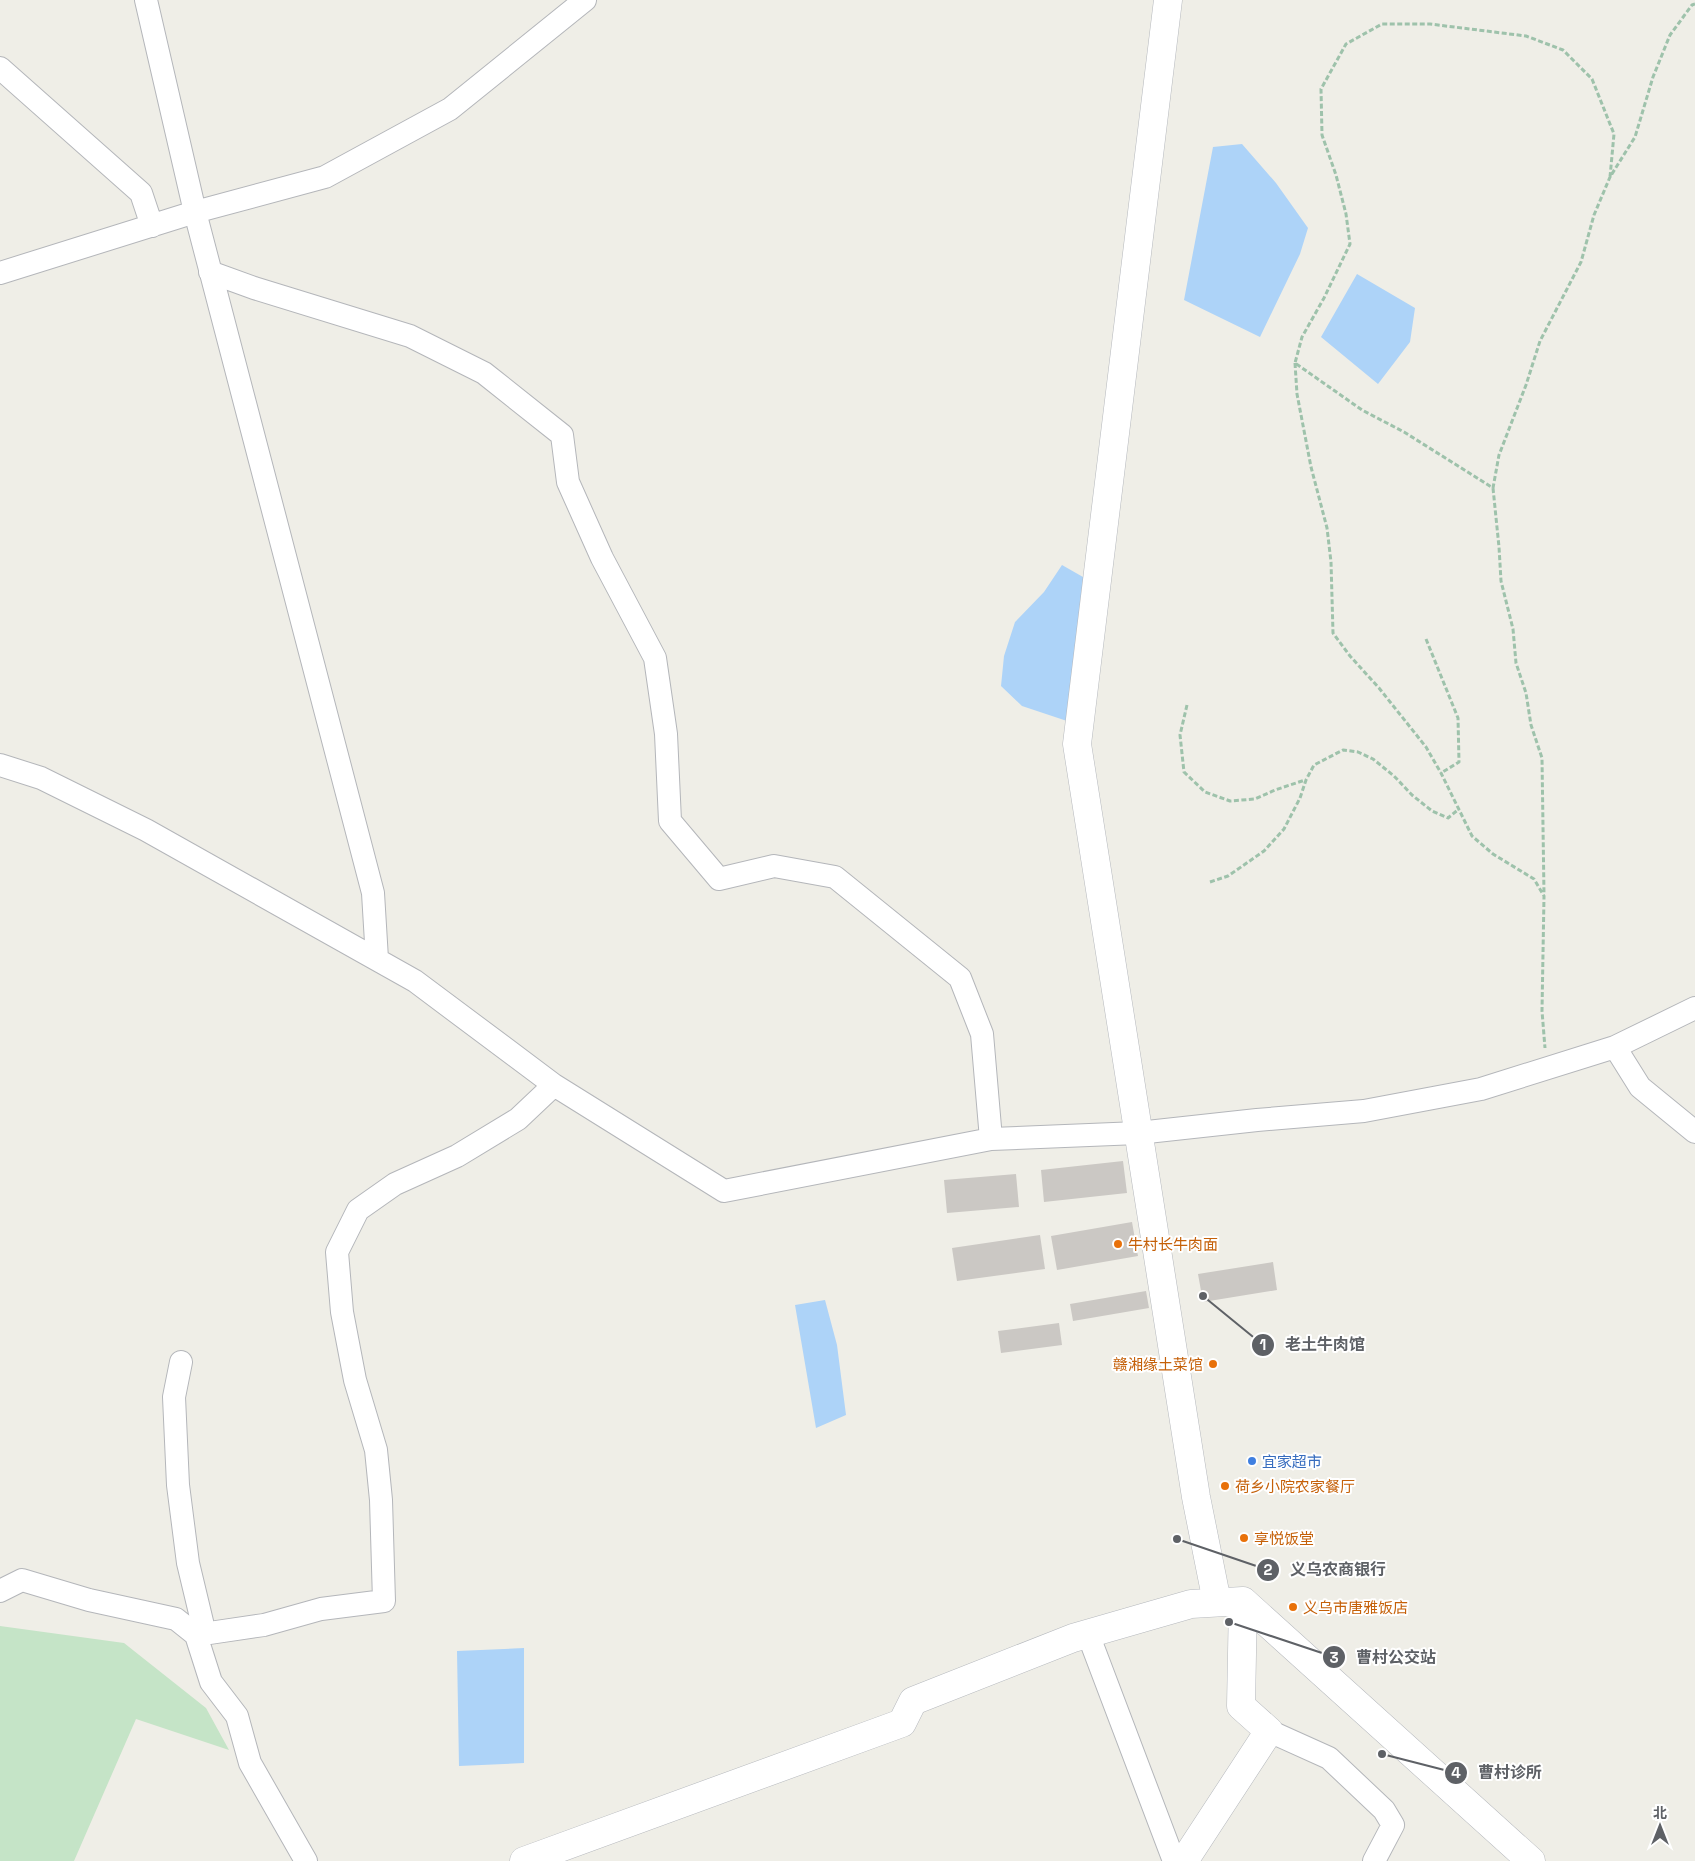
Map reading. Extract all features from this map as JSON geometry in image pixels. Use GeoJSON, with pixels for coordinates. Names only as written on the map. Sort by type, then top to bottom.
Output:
{"type":"FeatureCollection","features":[{"type":"Feature","properties":{"kind":"street"},"geometry":{"type":"LineString","coordinates":[[146,0],[210,272],[373,893],[377,959]]}},
{"type":"Feature","properties":{"kind":"street"},"geometry":{"type":"LineString","coordinates":[[1168,0],[1077,744],[1196,1497],[1230,1601],[1241,1706],[1269,1731],[1329,1758],[1384,1810],[1393,1826],[1374,1861]]}},
{"type":"Feature","properties":{"kind":"street"},"geometry":{"type":"LineString","coordinates":[[0,273],[195,212],[324,177],[450,110],[581,1]]}},
{"type":"Feature","properties":{"kind":"street"},"geometry":{"type":"LineString","coordinates":[[0,68],[141,193],[152,226]]}},
{"type":"Feature","properties":{"kind":"street"},"geometry":{"type":"LineString","coordinates":[[210,272],[254,288],[410,336],[484,373],[562,436],[568,482],[602,558],[655,658],[666,734],[670,821],[719,879],[774,866],[835,877],[960,978],[982,1034],[992,1139]]}},
{"type":"Feature","properties":{"kind":"street"},"geometry":{"type":"LineString","coordinates":[[0,766],[41,778],[146,830],[415,981],[554,1086],[724,1191],[992,1139],[1138,1132],[1364,1111],[1481,1089],[1615,1047],[1695,1008]]}},
{"type":"Feature","properties":{"kind":"street"},"geometry":{"type":"LineString","coordinates":[[1615,1047],[1640,1087],[1695,1132]]}},
{"type":"Feature","properties":{"kind":"street"},"geometry":{"type":"LineString","coordinates":[[0,1591],[22,1580],[89,1600],[176,1619],[200,1635],[264,1625],[321,1609],[384,1601],[382,1500],[376,1450],[355,1380],[342,1312],[337,1252],[358,1210],[395,1184],[458,1156],[518,1119],[554,1086]]}},
{"type":"Feature","properties":{"kind":"street"},"geometry":{"type":"LineString","coordinates":[[181,1362],[174,1397],[178,1485],[200,1635],[211,1682],[237,1716],[250,1763],[306,1861]]}},
{"type":"Feature","properties":{"kind":"street"},"geometry":{"type":"LineString","coordinates":[[524,1861],[902,1723],[913,1701],[1073,1638],[1191,1604],[1230,1601],[1531,1861]]}},
{"type":"Feature","properties":{"kind":"street"},"geometry":{"type":"LineString","coordinates":[[1088,1634],[1174,1861]]}},
{"type":"Feature","properties":{"kind":"street"},"geometry":{"type":"LineString","coordinates":[[1184,1861],[1269,1731]]}},
{"type":"Feature","properties":{"kind":"path"},"geometry":{"type":"LineString","coordinates":[[1547,1068],[1542,1011],[1544,896],[1542,758],[1531,725],[1526,693],[1516,663],[1513,628],[1501,582],[1493,488],[1499,455],[1540,341],[1581,262],[1594,215],[1610,177],[1635,137],[1653,78],[1670,35],[1692,5],[1695,4]]}},
{"type":"Feature","properties":{"kind":"path"},"geometry":{"type":"LineString","coordinates":[[1544,896],[1534,879],[1493,854],[1472,836],[1426,747],[1333,633],[1327,528],[1311,467],[1297,394],[1295,363],[1302,336],[1324,298],[1350,244],[1346,214],[1322,135],[1321,89],[1346,44],[1382,24],[1430,24],[1526,36],[1563,50],[1592,79],[1614,134],[1610,177]]}},
{"type":"Feature","properties":{"kind":"path"},"geometry":{"type":"LineString","coordinates":[[1295,363],[1362,410],[1404,432],[1493,488]]}},
{"type":"Feature","properties":{"kind":"path"},"geometry":{"type":"LineString","coordinates":[[1426,639],[1458,718],[1459,762],[1441,773]]}},
{"type":"Feature","properties":{"kind":"path"},"geometry":{"type":"LineString","coordinates":[[1187,705],[1180,734],[1184,772],[1205,792],[1230,800],[1254,799],[1306,780]]}},
{"type":"Feature","properties":{"kind":"path"},"geometry":{"type":"LineString","coordinates":[[1210,882],[1228,876],[1264,851],[1284,829],[1314,765],[1343,750],[1373,759],[1432,811],[1448,818],[1459,809]]}},
{"type":"Feature","properties":{"kind":"green space"},"geometry":{"type":"Polygon","coordinates":[[[0,1626],[124,1643],[206,1708],[229,1750],[136,1719],[74,1861],[0,1861],[0,1626]]]}},
{"type":"Feature","properties":{"kind":"water"},"geometry":{"type":"Polygon","coordinates":[[[1242,144],[1276,183],[1308,228],[1300,254],[1260,337],[1184,300],[1213,147],[1242,144]]]}},
{"type":"Feature","properties":{"kind":"water"},"geometry":{"type":"Polygon","coordinates":[[[1357,274],[1415,308],[1410,342],[1378,384],[1321,337],[1357,274]]]}},
{"type":"Feature","properties":{"kind":"water"},"geometry":{"type":"Polygon","coordinates":[[[1062,565],[1090,581],[1070,722],[1022,706],[1001,686],[1004,656],[1015,622],[1044,592],[1062,565]]]}},
{"type":"Feature","properties":{"kind":"water"},"geometry":{"type":"Polygon","coordinates":[[[825,1300],[837,1345],[846,1415],[816,1428],[795,1305],[825,1300]]]}},
{"type":"Feature","properties":{"kind":"water"},"geometry":{"type":"Polygon","coordinates":[[[524,1648],[524,1763],[459,1766],[457,1651],[524,1648]]]}},
{"type":"Feature","properties":{"kind":"building"},"geometry":{"type":"Polygon","coordinates":[[[1123,1161],[1127,1193],[1044,1202],[1041,1170],[1123,1161]]]}},
{"type":"Feature","properties":{"kind":"building"},"geometry":{"type":"Polygon","coordinates":[[[1016,1174],[1019,1207],[947,1213],[944,1180],[1016,1174]]]}},
{"type":"Feature","properties":{"kind":"building"},"geometry":{"type":"Polygon","coordinates":[[[1132,1222],[1138,1256],[1057,1270],[1051,1236],[1132,1222]]]}},
{"type":"Feature","properties":{"kind":"building"},"geometry":{"type":"Polygon","coordinates":[[[1040,1235],[1045,1269],[957,1281],[952,1248],[1040,1235]]]}},
{"type":"Feature","properties":{"kind":"building"},"geometry":{"type":"Polygon","coordinates":[[[1273,1262],[1277,1290],[1203,1302],[1198,1274],[1273,1262]]]}},
{"type":"Feature","properties":{"kind":"building"},"geometry":{"type":"Polygon","coordinates":[[[1146,1291],[1149,1308],[1073,1321],[1070,1304],[1146,1291]]]}},
{"type":"Feature","properties":{"kind":"building"},"geometry":{"type":"Polygon","coordinates":[[[1059,1323],[1062,1345],[1001,1353],[998,1331],[1059,1323]]]}},
{"type":"Feature","properties":{"kind":"place","name":"牛村长牛肉面"},"geometry":{"type":"Point","coordinates":[1118,1244]}},
{"type":"Feature","properties":{"kind":"place","name":"老土牛肉馆"},"geometry":{"type":"Point","coordinates":[1203,1296]}},
{"type":"Feature","properties":{"kind":"place","name":"赣湘缘土菜馆"},"geometry":{"type":"Point","coordinates":[1213,1364]}},
{"type":"Feature","properties":{"kind":"place","name":"宜家超市"},"geometry":{"type":"Point","coordinates":[1252,1461]}},
{"type":"Feature","properties":{"kind":"place","name":"荷乡小院农家餐厅"},"geometry":{"type":"Point","coordinates":[1225,1486]}},
{"type":"Feature","properties":{"kind":"place","name":"享悦饭堂"},"geometry":{"type":"Point","coordinates":[1244,1538]}},
{"type":"Feature","properties":{"kind":"place","name":"义乌农商银行"},"geometry":{"type":"Point","coordinates":[1177,1539]}},
{"type":"Feature","properties":{"kind":"place","name":"义乌市唐雅饭店"},"geometry":{"type":"Point","coordinates":[1293,1607]}},
{"type":"Feature","properties":{"kind":"place","name":"曹村公交站"},"geometry":{"type":"Point","coordinates":[1229,1622]}},
{"type":"Feature","properties":{"kind":"place","name":"曹村诊所"},"geometry":{"type":"Point","coordinates":[1382,1754]}}]}
